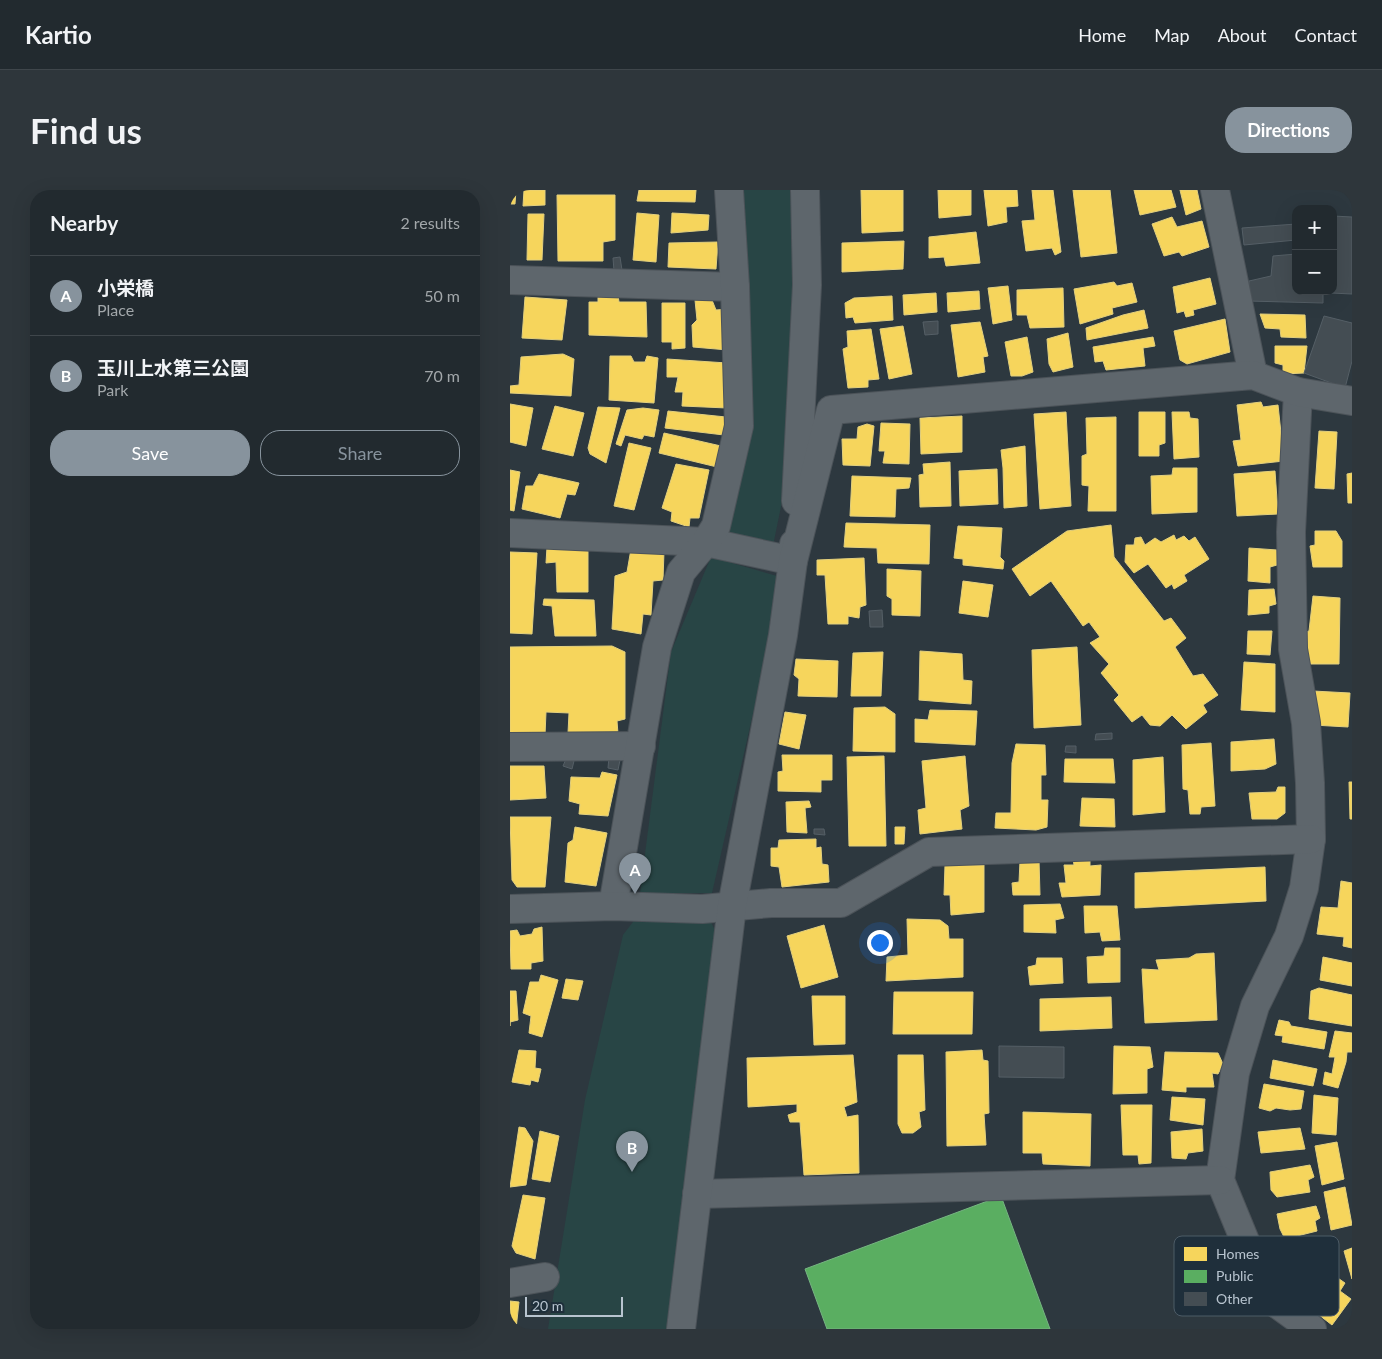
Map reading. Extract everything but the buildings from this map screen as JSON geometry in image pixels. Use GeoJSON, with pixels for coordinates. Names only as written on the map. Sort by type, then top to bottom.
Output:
{"type":"FeatureCollection","features":[{"type":"Feature","properties":{"kind":"street"},"geometry":{"type":"LineString","coordinates":[[613,906],[657,647],[682,572],[716,526],[738,426],[735,288],[729,190]]}},
{"type":"Feature","properties":{"kind":"street"},"geometry":{"type":"LineString","coordinates":[[681,1329],[732,906],[783,635],[793,561],[807,285],[805,190]]}},
{"type":"Feature","properties":{"kind":"street"},"geometry":{"type":"LineString","coordinates":[[1215,190],[1253,375]]}},
{"type":"Feature","properties":{"kind":"street"},"geometry":{"type":"LineString","coordinates":[[510,280],[735,288]]}},
{"type":"Feature","properties":{"kind":"street"},"geometry":{"type":"LineString","coordinates":[[793,561],[831,410],[1253,375],[1298,392],[1352,401]]}},
{"type":"Feature","properties":{"kind":"street"},"geometry":{"type":"LineString","coordinates":[[1243,1236],[1220,1180],[1235,1073],[1255,1006],[1289,936],[1304,888],[1311,839],[1306,723],[1293,649],[1291,532],[1298,392]]}},
{"type":"Feature","properties":{"kind":"street"},"geometry":{"type":"LineString","coordinates":[[510,533],[706,542],[793,561]]}},
{"type":"Feature","properties":{"kind":"street"},"geometry":{"type":"LineString","coordinates":[[510,747],[641,746]]}},
{"type":"Feature","properties":{"kind":"street"},"geometry":{"type":"LineString","coordinates":[[510,909],[613,906],[702,909],[771,903],[841,903],[929,852],[1311,839]]}},
{"type":"Feature","properties":{"kind":"street"},"geometry":{"type":"LineString","coordinates":[[697,1194],[1220,1180]]}},
{"type":"Feature","properties":{"kind":"street"},"geometry":{"type":"LineString","coordinates":[[510,1283],[545,1277]]}},
{"type":"Feature","properties":{"kind":"street"},"geometry":{"type":"LineString","coordinates":[[1294,1316],[1312,1329]]}},
{"type":"Feature","properties":{"kind":"green space"},"geometry":{"type":"Polygon","coordinates":[[[739,190],[799,190],[793,447],[773,546],[725,535],[739,190]]]}},
{"type":"Feature","properties":{"kind":"green space"},"geometry":{"type":"Polygon","coordinates":[[[711,557],[784,578],[712,893],[640,893],[671,652],[711,557]]]}},
{"type":"Feature","properties":{"kind":"green space"},"geometry":{"type":"Polygon","coordinates":[[[636,918],[710,920],[721,943],[669,1329],[548,1329],[585,1100],[623,935],[636,918]]]}},
{"type":"Feature","properties":{"kind":"place","name":"小栄橋"},"geometry":{"type":"Point","coordinates":[635,894]}},
{"type":"Feature","properties":{"kind":"place","name":"玉川上水第三公園"},"geometry":{"type":"Point","coordinates":[632,1172]}}]}
